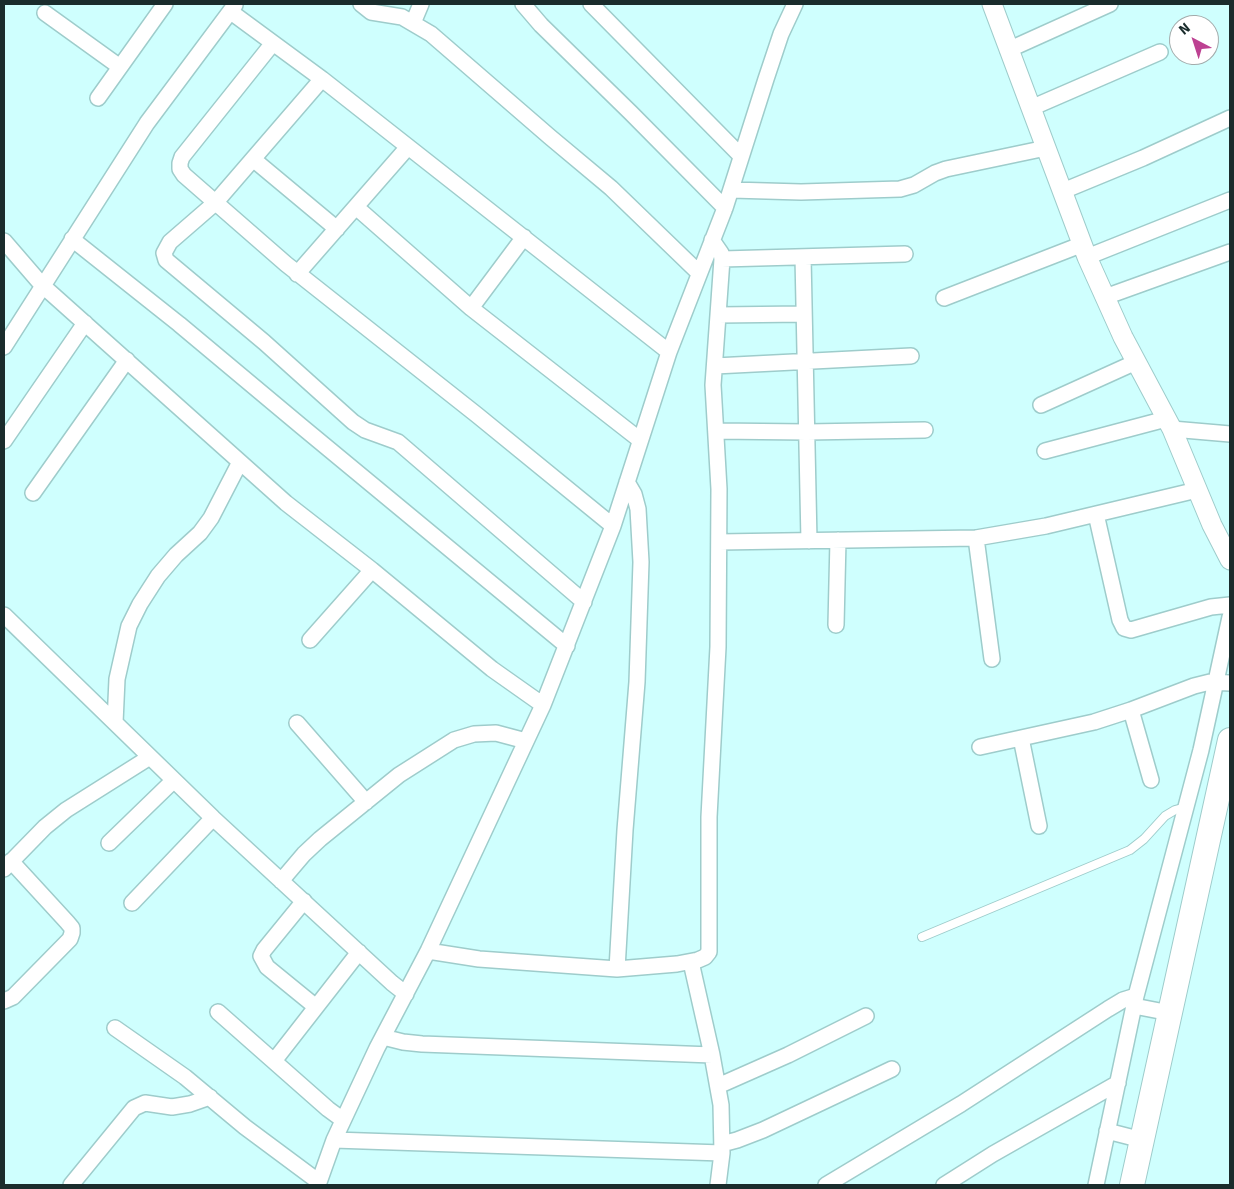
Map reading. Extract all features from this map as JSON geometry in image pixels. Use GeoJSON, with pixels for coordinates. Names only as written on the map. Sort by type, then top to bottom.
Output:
{"type":"FeatureCollection","features":[{"type":"Feature","properties":{"kind":"main road"},"geometry":{"type":"LineString","coordinates":[[1132,1185],[1228,748]]}},
{"type":"Feature","properties":{"kind":"street"},"geometry":{"type":"LineString","coordinates":[[98,98],[164,4]]}},
{"type":"Feature","properties":{"kind":"street"},"geometry":{"type":"LineString","coordinates":[[360,4],[371,12],[396,15],[431,34],[610,188],[699,273]]}},
{"type":"Feature","properties":{"kind":"street"},"geometry":{"type":"LineString","coordinates":[[413,23],[421,4]]}},
{"type":"Feature","properties":{"kind":"street"},"geometry":{"type":"LineString","coordinates":[[523,4],[541,25],[631,112],[725,208]]}},
{"type":"Feature","properties":{"kind":"street"},"geometry":{"type":"LineString","coordinates":[[591,4],[741,156]]}},
{"type":"Feature","properties":{"kind":"street"},"geometry":{"type":"LineString","coordinates":[[115,1028],[185,1077],[318,1184],[334,1140],[383,1037],[428,951],[544,705],[613,526],[669,352],[732,190],[741,156],[781,34],[796,4]]}},
{"type":"Feature","properties":{"kind":"street"},"geometry":{"type":"LineString","coordinates":[[992,4],[1085,251],[1136,362],[1169,424],[1212,525],[1230,560]]}},
{"type":"Feature","properties":{"kind":"street"},"geometry":{"type":"LineString","coordinates":[[1008,50],[1110,4]]}},
{"type":"Feature","properties":{"kind":"street"},"geometry":{"type":"LineString","coordinates":[[4,347],[147,123],[234,8],[273,43],[322,79],[669,352]]}},
{"type":"Feature","properties":{"kind":"street"},"geometry":{"type":"LineString","coordinates":[[45,13],[120,67]]}},
{"type":"Feature","properties":{"kind":"street"},"geometry":{"type":"LineString","coordinates":[[273,43],[182,158],[180,169],[184,175],[297,274],[477,415],[613,526]]}},
{"type":"Feature","properties":{"kind":"street"},"geometry":{"type":"LineString","coordinates":[[1030,108],[1160,52]]}},
{"type":"Feature","properties":{"kind":"street"},"geometry":{"type":"LineString","coordinates":[[322,79],[215,203],[170,242],[164,253],[166,260],[264,342],[353,422],[365,430],[398,442],[584,602]]}},
{"type":"Feature","properties":{"kind":"street"},"geometry":{"type":"LineString","coordinates":[[1063,191],[1143,158],[1230,118]]}},
{"type":"Feature","properties":{"kind":"street"},"geometry":{"type":"LineString","coordinates":[[297,274],[408,147]]}},
{"type":"Feature","properties":{"kind":"street"},"geometry":{"type":"LineString","coordinates":[[732,190],[800,192],[900,189],[914,185],[934,173],[946,169],[1046,148]]}},
{"type":"Feature","properties":{"kind":"street"},"geometry":{"type":"LineString","coordinates":[[253,160],[337,228]]}},
{"type":"Feature","properties":{"kind":"street"},"geometry":{"type":"LineString","coordinates":[[944,298],[1230,200]]}},
{"type":"Feature","properties":{"kind":"street"},"geometry":{"type":"LineString","coordinates":[[356,207],[472,308],[640,440]]}},
{"type":"Feature","properties":{"kind":"street"},"geometry":{"type":"LineString","coordinates":[[472,308],[524,237]]}},
{"type":"Feature","properties":{"kind":"street"},"geometry":{"type":"LineString","coordinates":[[72,240],[179,324],[566,646]]}},
{"type":"Feature","properties":{"kind":"street"},"geometry":{"type":"LineString","coordinates":[[428,951],[479,959],[618,969],[691,962],[705,958],[709,952],[709,817],[718,647],[719,542],[719,489],[714,366],[722,259],[721,253],[712,240]]}},
{"type":"Feature","properties":{"kind":"street"},"geometry":{"type":"LineString","coordinates":[[4,241],[42,285],[286,503],[372,570],[492,669],[544,705]]}},
{"type":"Feature","properties":{"kind":"street"},"geometry":{"type":"LineString","coordinates":[[1105,297],[1230,252]]}},
{"type":"Feature","properties":{"kind":"street"},"geometry":{"type":"LineString","coordinates":[[722,259],[905,254]]}},
{"type":"Feature","properties":{"kind":"street"},"geometry":{"type":"LineString","coordinates":[[802,257],[809,541]]}},
{"type":"Feature","properties":{"kind":"street"},"geometry":{"type":"LineString","coordinates":[[718,315],[804,314]]}},
{"type":"Feature","properties":{"kind":"street"},"geometry":{"type":"LineString","coordinates":[[4,441],[85,323]]}},
{"type":"Feature","properties":{"kind":"street"},"geometry":{"type":"LineString","coordinates":[[714,366],[910,356]]}},
{"type":"Feature","properties":{"kind":"street"},"geometry":{"type":"LineString","coordinates":[[32,493],[127,360]]}},
{"type":"Feature","properties":{"kind":"street"},"geometry":{"type":"LineString","coordinates":[[1041,405],[1136,362]]}},
{"type":"Feature","properties":{"kind":"street"},"geometry":{"type":"LineString","coordinates":[[1045,451],[1169,424],[1230,434]]}},
{"type":"Feature","properties":{"kind":"street"},"geometry":{"type":"LineString","coordinates":[[716,431],[925,430]]}},
{"type":"Feature","properties":{"kind":"street"},"geometry":{"type":"LineString","coordinates":[[115,723],[117,679],[130,626],[140,604],[158,576],[176,555],[200,533],[211,518],[240,462]]}},
{"type":"Feature","properties":{"kind":"street"},"geometry":{"type":"LineString","coordinates":[[618,969],[625,830],[637,682],[641,562],[638,509],[634,494],[627,482]]}},
{"type":"Feature","properties":{"kind":"street"},"geometry":{"type":"LineString","coordinates":[[719,542],[976,538],[1046,526],[1197,490]]}},
{"type":"Feature","properties":{"kind":"street"},"geometry":{"type":"LineString","coordinates":[[1096,514],[1120,620],[1124,628],[1131,630],[1211,607],[1230,605]]}},
{"type":"Feature","properties":{"kind":"street"},"geometry":{"type":"LineString","coordinates":[[976,538],[992,659]]}},
{"type":"Feature","properties":{"kind":"street"},"geometry":{"type":"LineString","coordinates":[[836,625],[838,540]]}},
{"type":"Feature","properties":{"kind":"street"},"geometry":{"type":"LineString","coordinates":[[310,640],[372,570]]}},
{"type":"Feature","properties":{"kind":"street"},"geometry":{"type":"LineString","coordinates":[[4,615],[213,818],[406,994]]}},
{"type":"Feature","properties":{"kind":"street"},"geometry":{"type":"LineString","coordinates":[[1096,1185],[1135,1001],[1201,750],[1223,683],[1230,617]]}},
{"type":"Feature","properties":{"kind":"street"},"geometry":{"type":"LineString","coordinates":[[980,747],[1094,722],[1132,710],[1188,688],[1223,683]]}},
{"type":"Feature","properties":{"kind":"street"},"geometry":{"type":"LineString","coordinates":[[1132,710],[1151,780]]}},
{"type":"Feature","properties":{"kind":"street"},"geometry":{"type":"LineString","coordinates":[[297,723],[366,802]]}},
{"type":"Feature","properties":{"kind":"street"},"geometry":{"type":"LineString","coordinates":[[282,881],[304,854],[320,839],[399,775],[454,740],[474,734],[496,733],[526,741]]}},
{"type":"Feature","properties":{"kind":"street"},"geometry":{"type":"LineString","coordinates":[[1022,738],[1039,826]]}},
{"type":"Feature","properties":{"kind":"street"},"geometry":{"type":"LineString","coordinates":[[1201,750],[1228,748]]}},
{"type":"Feature","properties":{"kind":"street"},"geometry":{"type":"LineString","coordinates":[[4,1002],[13,997],[70,939],[72,933],[72,928],[67,922],[8,865],[45,827],[66,810],[150,757]]}},
{"type":"Feature","properties":{"kind":"street"},"geometry":{"type":"LineString","coordinates":[[109,843],[174,780]]}},
{"type":"Feature","properties":{"kind":"street"},"geometry":{"type":"LineString","coordinates":[[132,903],[213,818]]}},
{"type":"Feature","properties":{"kind":"street"},"geometry":{"type":"LineString","coordinates":[[304,901],[261,956],[267,967],[316,1008]]}},
{"type":"Feature","properties":{"kind":"street"},"geometry":{"type":"LineString","coordinates":[[274,1061],[358,952]]}},
{"type":"Feature","properties":{"kind":"street"},"geometry":{"type":"LineString","coordinates":[[691,962],[721,1105],[722,1148],[718,1185]]}},
{"type":"Feature","properties":{"kind":"street"},"geometry":{"type":"LineString","coordinates":[[826,1185],[960,1104],[1124,1000],[1135,1001],[1170,1012]]}},
{"type":"Feature","properties":{"kind":"street"},"geometry":{"type":"LineString","coordinates":[[218,1012],[328,1109],[344,1120]]}},
{"type":"Feature","properties":{"kind":"street"},"geometry":{"type":"LineString","coordinates":[[718,1086],[788,1055],[866,1016]]}},
{"type":"Feature","properties":{"kind":"street"},"geometry":{"type":"LineString","coordinates":[[383,1037],[422,1044],[712,1055]]}},
{"type":"Feature","properties":{"kind":"street"},"geometry":{"type":"LineString","coordinates":[[334,1140],[722,1148],[892,1069]]}},
{"type":"Feature","properties":{"kind":"street"},"geometry":{"type":"LineString","coordinates":[[944,1185],[993,1154],[1118,1083]]}},
{"type":"Feature","properties":{"kind":"street"},"geometry":{"type":"LineString","coordinates":[[71,1185],[134,1108],[145,1103],[172,1107],[190,1104],[210,1097]]}},
{"type":"Feature","properties":{"kind":"street"},"geometry":{"type":"LineString","coordinates":[[1107,1131],[1142,1140]]}},
{"type":"Feature","properties":{"kind":"lane"},"geometry":{"type":"LineString","coordinates":[[922,937],[1130,850],[1144,839],[1164,816],[1186,807]]}}]}
